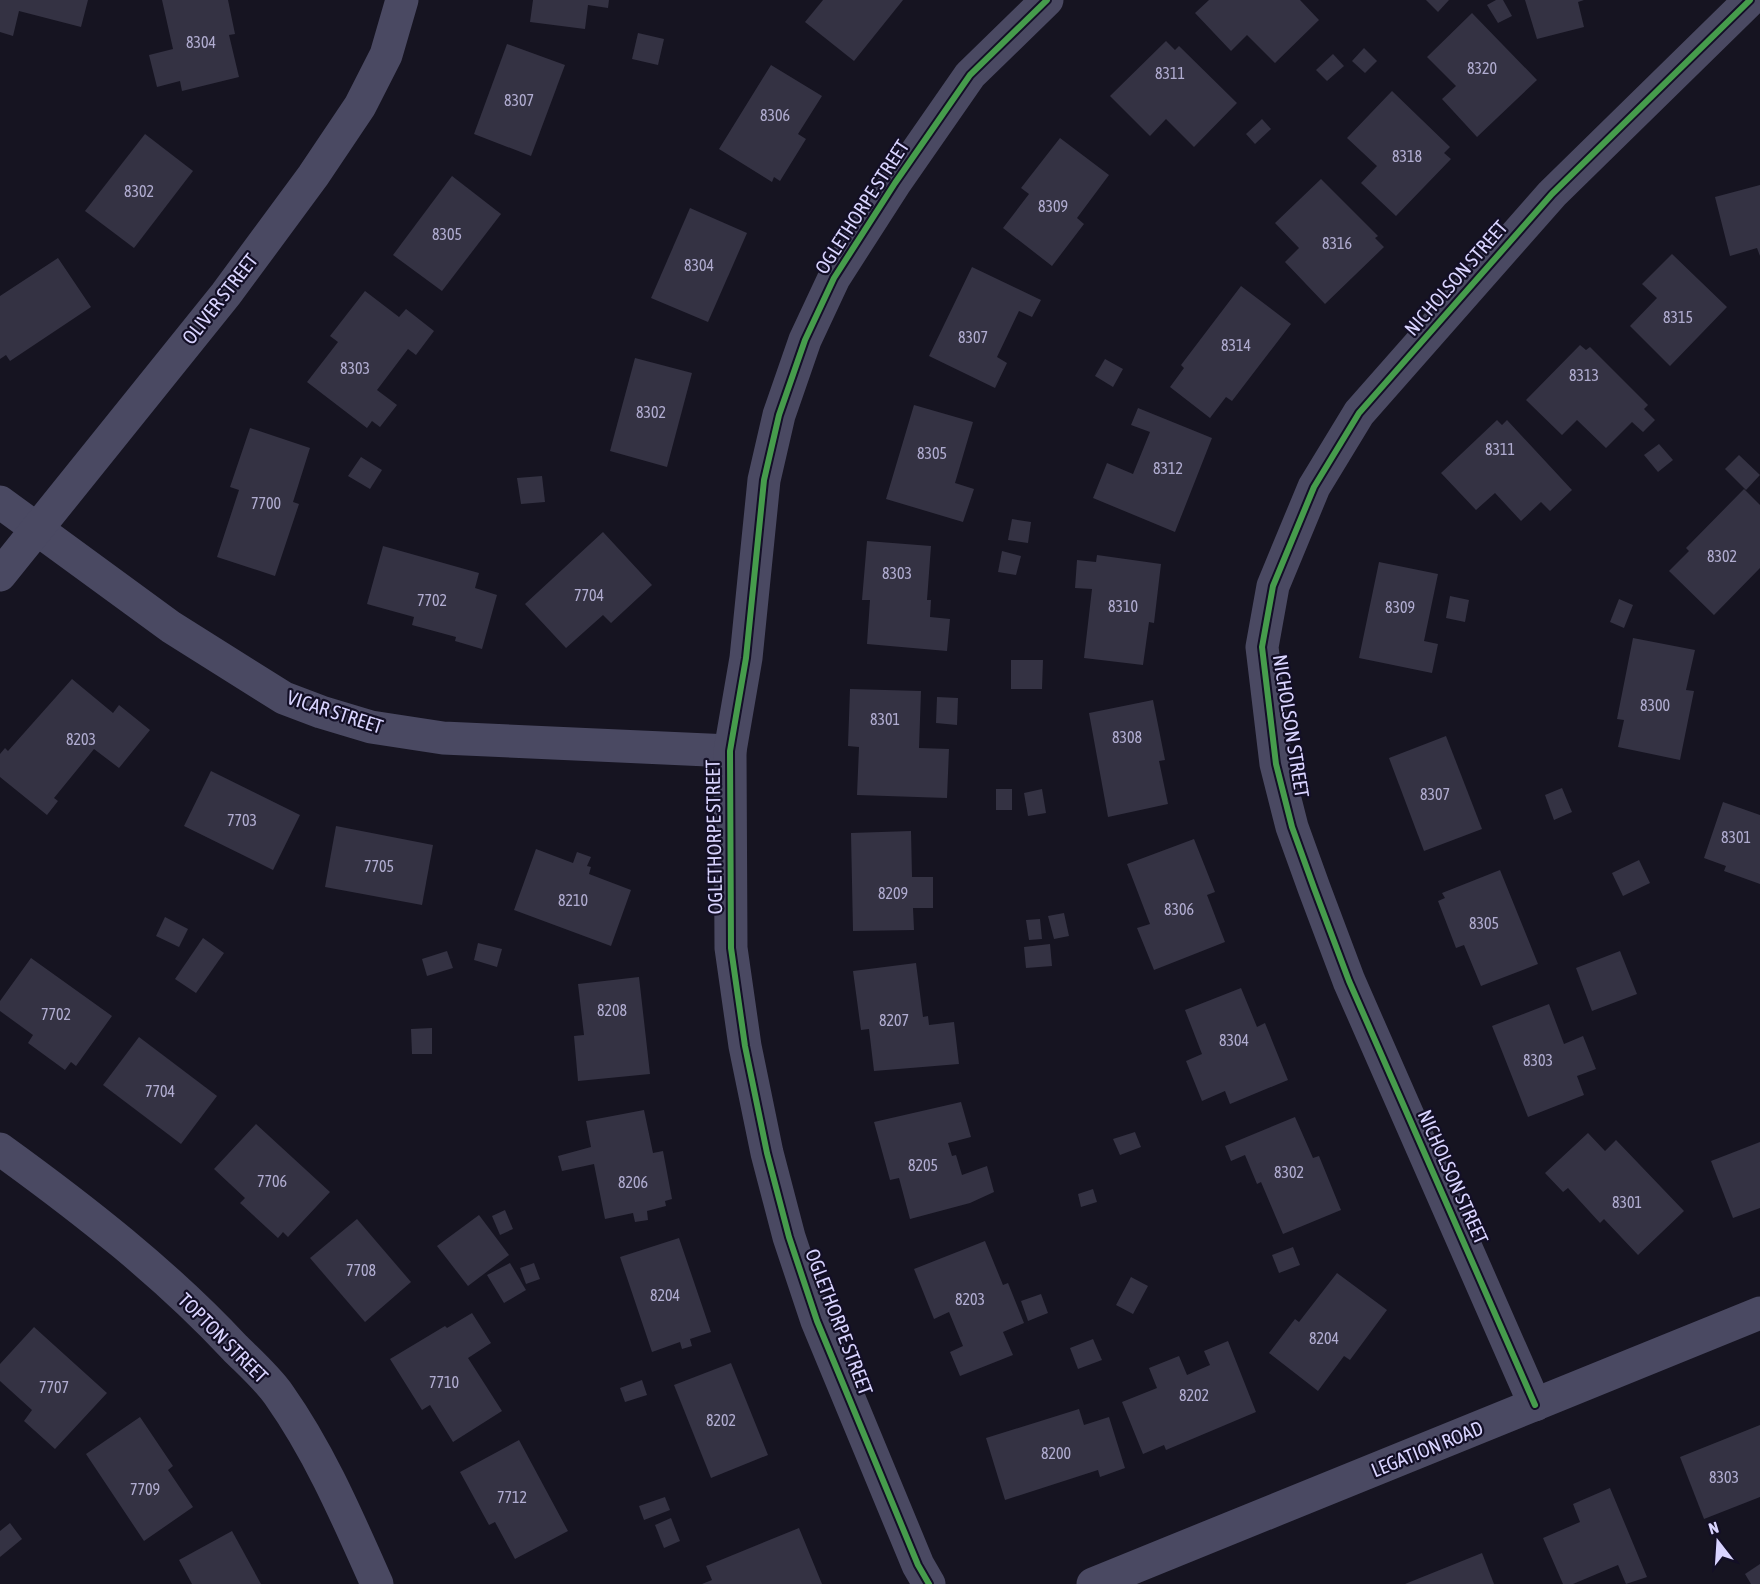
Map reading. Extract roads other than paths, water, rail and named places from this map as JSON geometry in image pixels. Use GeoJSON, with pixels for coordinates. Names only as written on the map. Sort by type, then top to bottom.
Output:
{"type":"FeatureCollection","features":[{"type":"Feature","properties":{"kind":"street","name":"OLIVER STREET"},"geometry":{"type":"LineString","coordinates":[[0,575],[226,294],[312,176],[365,96],[386,55],[402,0]]}},
{"type":"Feature","properties":{"kind":"street","name":"OGLETHORPE STREET"},"geometry":{"type":"LineString","coordinates":[[929,1584],[918,1565],[854,1404],[817,1322],[789,1237],[767,1153],[745,1046],[731,948],[730,751],[746,658],[764,480],[779,415],[806,340],[834,278],[895,183],[970,75],[1047,0]]}},
{"type":"Feature","properties":{"kind":"street","name":"NICHOLSON STREET"},"geometry":{"type":"LineString","coordinates":[[1535,1405],[1349,981],[1292,827],[1276,764],[1262,647],[1273,586],[1291,542],[1314,487],[1359,413],[1552,194],[1750,0]]}},
{"type":"Feature","properties":{"kind":"street","name":"VICAR STREET"},"geometry":{"type":"LineString","coordinates":[[0,502],[181,633],[284,698],[321,712],[371,727],[443,738],[730,751]]}},
{"type":"Feature","properties":{"kind":"street","name":"TOPTON STREET"},"geometry":{"type":"LineString","coordinates":[[0,1149],[100,1223],[160,1275],[208,1318],[278,1394],[332,1484],[376,1584]]}},
{"type":"Feature","properties":{"kind":"street","name":"LEGATION ROAD"},"geometry":{"type":"LineString","coordinates":[[1093,1584],[1760,1313]]}}]}
